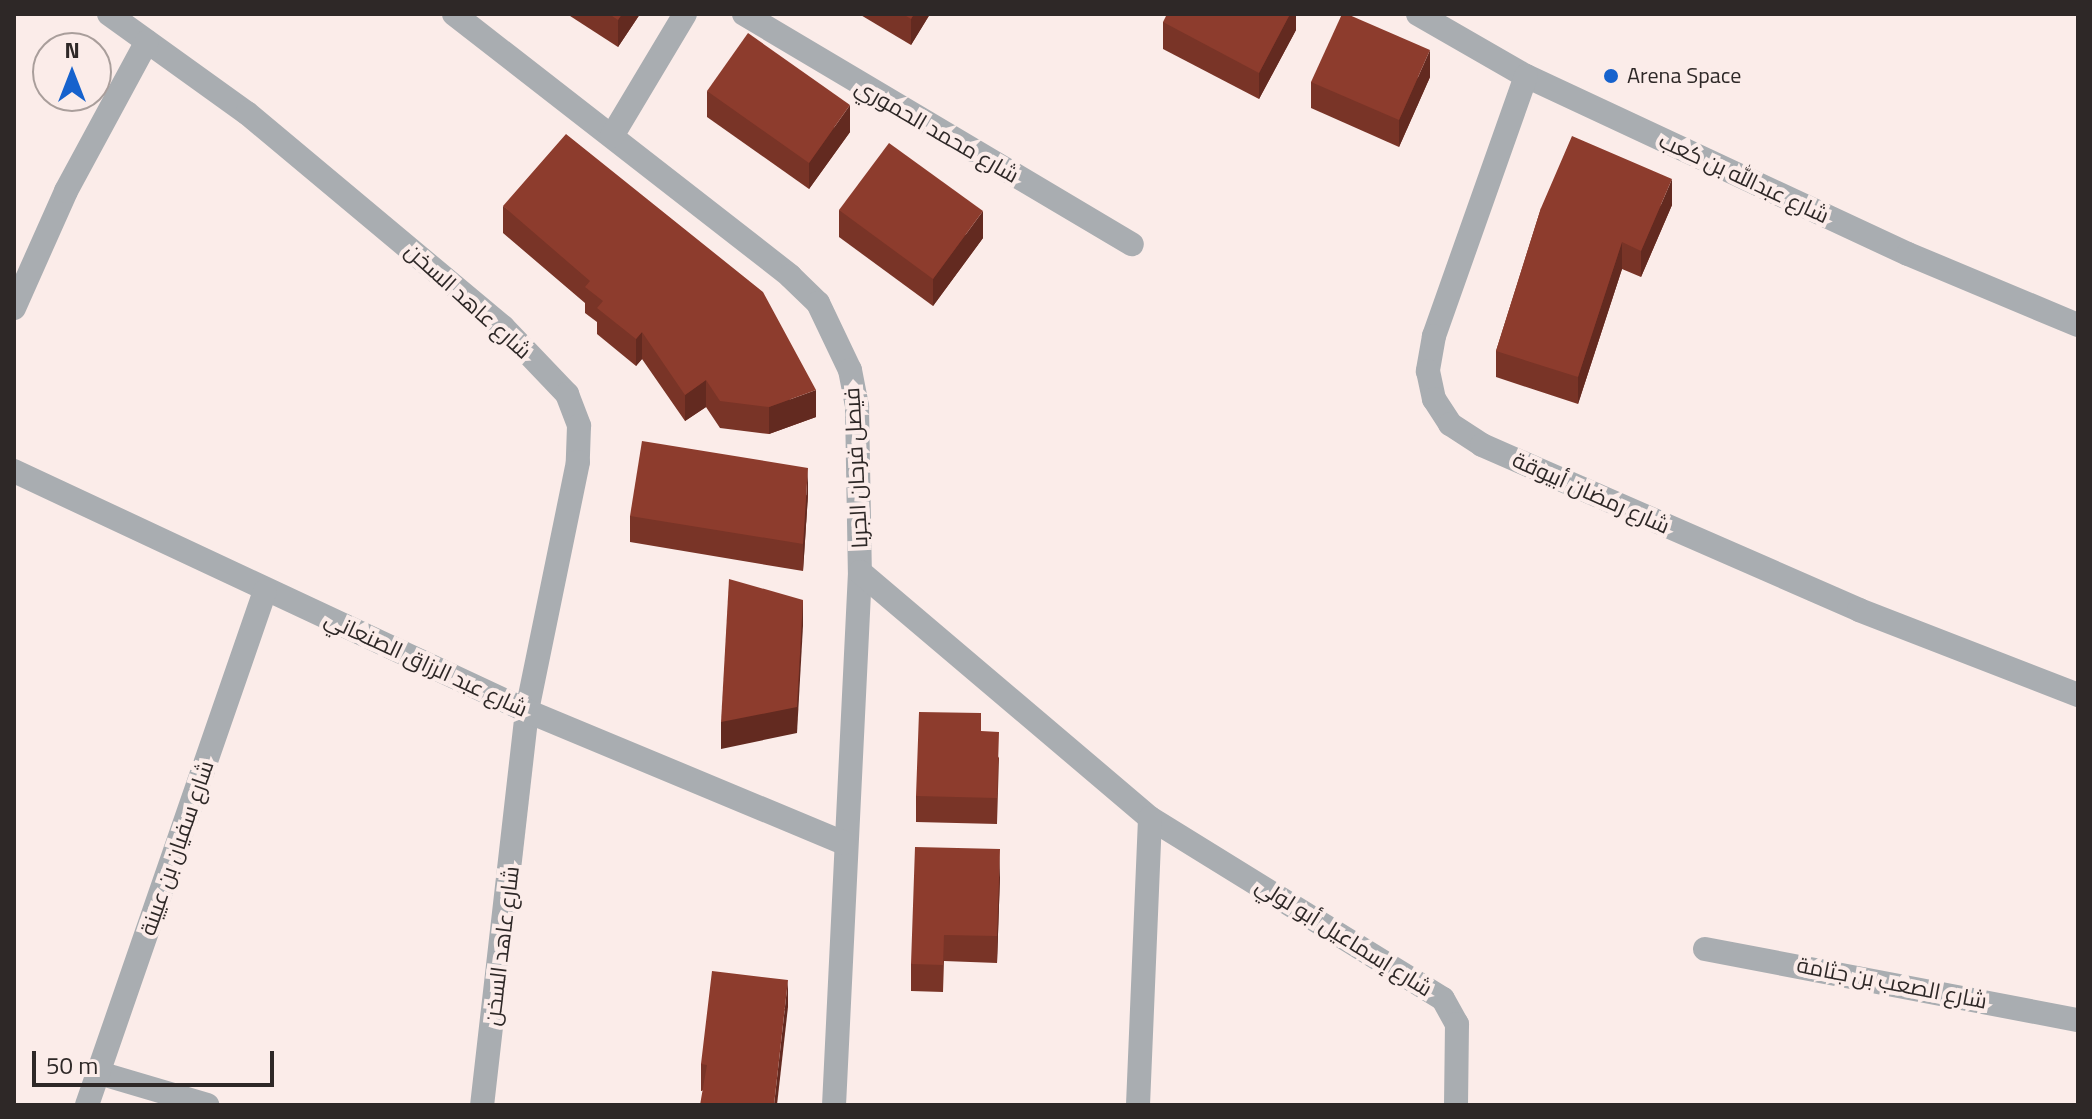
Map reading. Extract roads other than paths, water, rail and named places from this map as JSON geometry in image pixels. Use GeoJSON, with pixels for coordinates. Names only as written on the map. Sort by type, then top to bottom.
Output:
{"type":"FeatureCollection","features":[{"type":"Feature","properties":{"kind":"street","name":"شارع عاهد السخن"},"geometry":{"type":"LineString","coordinates":[[109,14],[247,113],[503,327],[567,394],[579,426],[578,462],[527,711],[482,1105]]}},
{"type":"Feature","properties":{"kind":"street","name":"فيصل فرحان الجربا"},"geometry":{"type":"LineString","coordinates":[[454,14],[612,136],[818,303],[850,370],[857,407],[860,572],[844,843],[834,1105]]}},
{"type":"Feature","properties":{"kind":"street"},"geometry":{"type":"LineString","coordinates":[[612,136],[685,14]]}},
{"type":"Feature","properties":{"kind":"street","name":"شارع محمد الحموري"},"geometry":{"type":"LineString","coordinates":[[744,14],[1132,244]]}},
{"type":"Feature","properties":{"kind":"street","name":"شارع عبدالله بن كعب"},"geometry":{"type":"LineString","coordinates":[[1418,14],[1526,76],[1908,254],[2078,325]]}},
{"type":"Feature","properties":{"kind":"street"},"geometry":{"type":"LineString","coordinates":[[14,308],[66,191],[147,41]]}},
{"type":"Feature","properties":{"kind":"street","name":"شارع رمضان أبيوقة"},"geometry":{"type":"LineString","coordinates":[[1526,76],[1434,336],[1428,371],[1434,399],[1450,424],[1482,445],[1859,610],[2078,695]]}},
{"type":"Feature","properties":{"kind":"street","name":"شارع عبد الرزاق الصنعاني"},"geometry":{"type":"LineString","coordinates":[[14,471],[527,711],[844,843]]}},
{"type":"Feature","properties":{"kind":"street","name":"شارع إسماعيل أبو لولي"},"geometry":{"type":"LineString","coordinates":[[860,572],[1150,818],[1443,999],[1457,1024],[1456,1105]]}},
{"type":"Feature","properties":{"kind":"street","name":"شارع سفيان بن عيينة"},"geometry":{"type":"LineString","coordinates":[[87,1105],[265,591]]}},
{"type":"Feature","properties":{"kind":"street"},"geometry":{"type":"LineString","coordinates":[[1138,1105],[1150,818]]}},
{"type":"Feature","properties":{"kind":"street","name":"شارع الصعب بن جثامة"},"geometry":{"type":"LineString","coordinates":[[1705,949],[2078,1020]]}},
{"type":"Feature","properties":{"kind":"street"},"geometry":{"type":"LineString","coordinates":[[99,1073],[207,1105]]}},
{"type":"Feature","properties":{"kind":"place","name":"Arena Space"},"geometry":{"type":"Point","coordinates":[1611,76]}}]}
